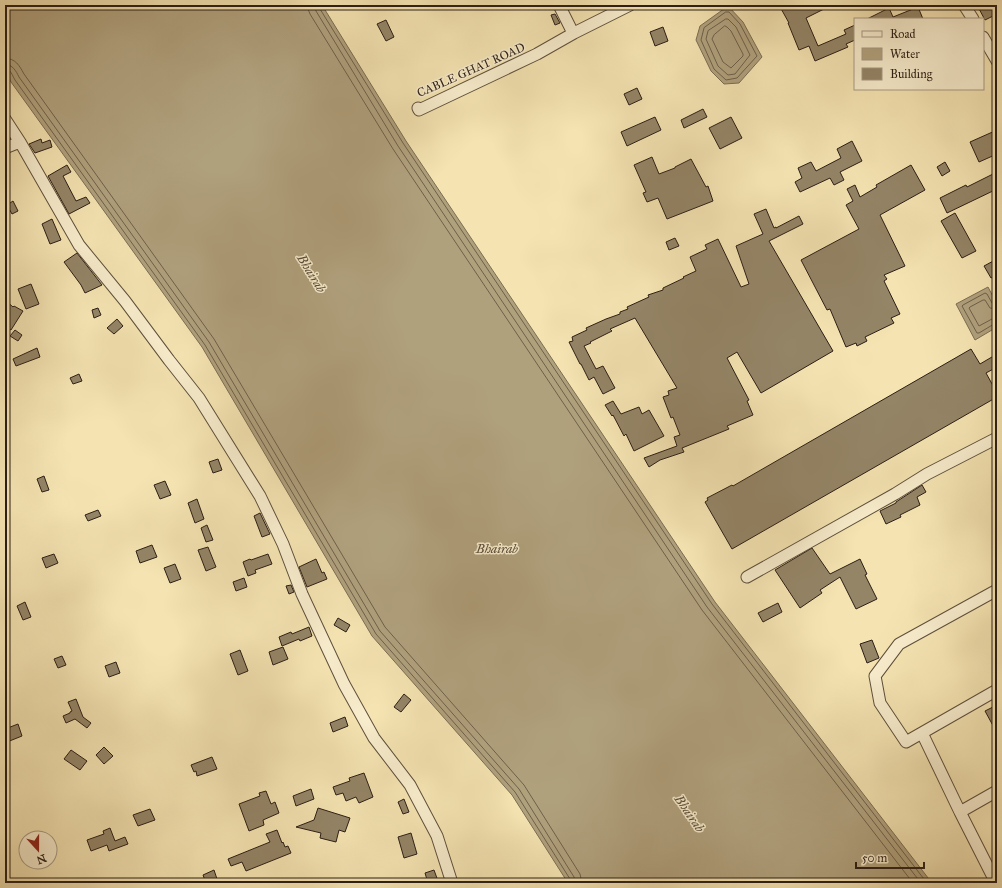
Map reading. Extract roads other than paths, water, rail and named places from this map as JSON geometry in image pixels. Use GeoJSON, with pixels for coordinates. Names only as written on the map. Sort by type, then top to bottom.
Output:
{"type":"FeatureCollection","features":[{"type":"Feature","properties":{"kind":"street"},"geometry":{"type":"LineString","coordinates":[[559,5],[572,31]]}},
{"type":"Feature","properties":{"kind":"street","name":"CABLE GHAT ROAD"},"geometry":{"type":"LineString","coordinates":[[624,5],[572,31],[536,53],[418,108],[419,110],[537,54],[574,33],[630,5]]}},
{"type":"Feature","properties":{"kind":"street"},"geometry":{"type":"LineString","coordinates":[[964,5],[971,18]]}},
{"type":"Feature","properties":{"kind":"street"},"geometry":{"type":"LineString","coordinates":[[984,39],[997,61]]}},
{"type":"Feature","properties":{"kind":"street"},"geometry":{"type":"LineString","coordinates":[[5,119],[20,142],[79,245],[125,301],[199,398],[260,496],[283,544],[302,594],[344,684],[374,738],[410,785],[437,836],[452,883]]}},
{"type":"Feature","properties":{"kind":"street"},"geometry":{"type":"LineString","coordinates":[[5,148],[20,142]]}},
{"type":"Feature","properties":{"kind":"street"},"geometry":{"type":"LineString","coordinates":[[747,576],[895,494],[927,474],[997,438]]}},
{"type":"Feature","properties":{"kind":"street"},"geometry":{"type":"LineString","coordinates":[[997,590],[899,644],[875,676],[880,703],[906,742],[997,690]]}},
{"type":"Feature","properties":{"kind":"street"},"geometry":{"type":"LineString","coordinates":[[922,733],[960,812],[996,883],[997,882]]}},
{"type":"Feature","properties":{"kind":"street"},"geometry":{"type":"LineString","coordinates":[[960,812],[997,791]]}},
{"type":"Feature","properties":{"kind":"water","name":"Bhairab"},"geometry":{"type":"Polygon","coordinates":[[[5,5],[322,5],[406,141],[715,602],[932,883],[568,883],[512,795],[372,636],[202,347],[11,82],[5,70],[5,5]]]}},
{"type":"Feature","properties":{"kind":"water"},"geometry":{"type":"Polygon","coordinates":[[[728,6],[743,22],[762,57],[739,83],[724,84],[711,71],[696,40],[700,26],[728,6]]]}},
{"type":"Feature","properties":{"kind":"water"},"geometry":{"type":"Polygon","coordinates":[[[988,287],[997,304],[997,327],[975,340],[956,304],[988,287]]]}}]}
